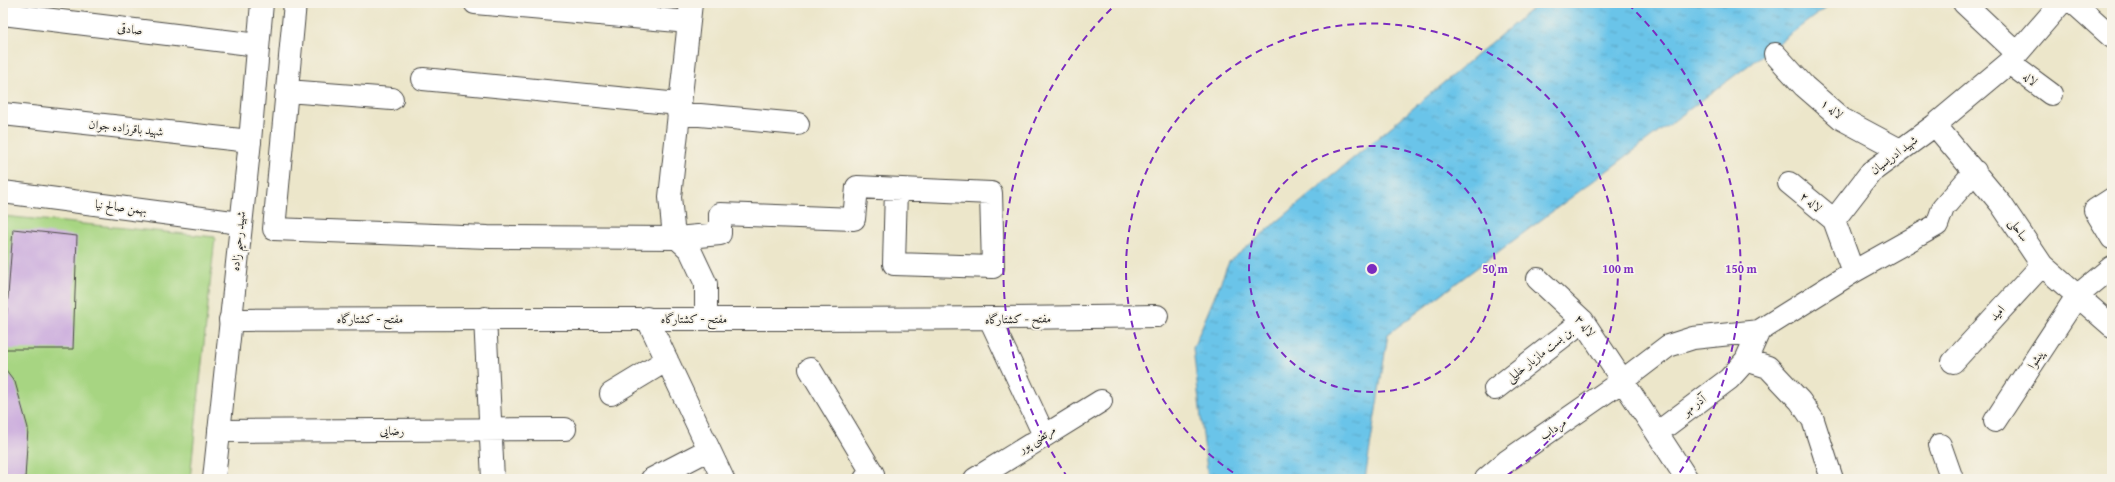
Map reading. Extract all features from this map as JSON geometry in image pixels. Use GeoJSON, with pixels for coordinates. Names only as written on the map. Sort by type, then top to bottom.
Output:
{"type":"FeatureCollection","features":[{"type":"Feature","properties":{"kind":"street","name":"شهید رحیم زاده"},"geometry":{"type":"LineString","coordinates":[[214,479],[240,223],[250,141],[262,3]]}},
{"type":"Feature","properties":{"kind":"street"},"geometry":{"type":"LineString","coordinates":[[295,3],[274,229],[488,237],[678,238],[720,234],[720,214],[854,219],[857,187],[991,193],[993,267],[894,264],[896,189]]}},
{"type":"Feature","properties":{"kind":"street"},"geometry":{"type":"LineString","coordinates":[[475,3],[690,12],[670,197],[673,227],[678,238],[690,250],[706,284],[706,319]]}},
{"type":"Feature","properties":{"kind":"street","name":"لاله"},"geometry":{"type":"LineString","coordinates":[[1964,3],[2013,58],[2051,94]]}},
{"type":"Feature","properties":{"kind":"street","name":"شهید ادریسیان"},"geometry":{"type":"LineString","coordinates":[[1834,220],[1871,172],[1936,125],[2013,58],[2061,3]]}},
{"type":"Feature","properties":{"kind":"street"},"geometry":{"type":"LineString","coordinates":[[2074,3],[2112,37]]}},
{"type":"Feature","properties":{"kind":"street","name":"صادقی"},"geometry":{"type":"LineString","coordinates":[[3,14],[29,9],[258,45]]}},
{"type":"Feature","properties":{"kind":"street","name":"لاله ۱"},"geometry":{"type":"LineString","coordinates":[[1775,54],[1804,86],[1842,119],[1900,150]]}},
{"type":"Feature","properties":{"kind":"street"},"geometry":{"type":"LineString","coordinates":[[423,79],[798,124]]}},
{"type":"Feature","properties":{"kind":"street"},"geometry":{"type":"LineString","coordinates":[[287,90],[392,100]]}},
{"type":"Feature","properties":{"kind":"street","name":"شهید باقرزاده جوان"},"geometry":{"type":"LineString","coordinates":[[3,114],[250,141]]}},
{"type":"Feature","properties":{"kind":"street","name":"ساحلی"},"geometry":{"type":"LineString","coordinates":[[1936,125],[2001,204],[2042,264],[2112,326]]}},
{"type":"Feature","properties":{"kind":"street"},"geometry":{"type":"LineString","coordinates":[[1759,331],[1853,272],[1937,225],[1943,208],[1975,171]]}},
{"type":"Feature","properties":{"kind":"street","name":"لاله ۲"},"geometry":{"type":"LineString","coordinates":[[1789,183],[1834,220]]}},
{"type":"Feature","properties":{"kind":"street","name":"بهمن صالح نیا"},"geometry":{"type":"LineString","coordinates":[[3,192],[240,223]]}},
{"type":"Feature","properties":{"kind":"street"},"geometry":{"type":"LineString","coordinates":[[2112,199],[2095,210],[2112,238]]}},
{"type":"Feature","properties":{"kind":"street"},"geometry":{"type":"LineString","coordinates":[[1834,220],[1853,272]]}},
{"type":"Feature","properties":{"kind":"street","name":"امید"},"geometry":{"type":"LineString","coordinates":[[1953,362],[2042,264]]}},
{"type":"Feature","properties":{"kind":"street","name":"پیشوا"},"geometry":{"type":"LineString","coordinates":[[1995,422],[2077,296],[2112,267]]}},
{"type":"Feature","properties":{"kind":"street","name":"لاله ۳"},"geometry":{"type":"LineString","coordinates":[[1538,279],[1583,321],[1657,433]]}},
{"type":"Feature","properties":{"kind":"street","name":"مفتح - کشتارگاه"},"geometry":{"type":"LineString","coordinates":[[230,320],[485,318],[990,319],[1157,316]]}},
{"type":"Feature","properties":{"kind":"street"},"geometry":{"type":"LineString","coordinates":[[485,318],[493,479]]}},
{"type":"Feature","properties":{"kind":"street"},"geometry":{"type":"LineString","coordinates":[[647,318],[723,479]]}},
{"type":"Feature","properties":{"kind":"street"},"geometry":{"type":"LineString","coordinates":[[990,319],[1044,435]]}},
{"type":"Feature","properties":{"kind":"street","name":"بن بست مازیار خلیلی"},"geometry":{"type":"LineString","coordinates":[[1496,389],[1583,321]]}},
{"type":"Feature","properties":{"kind":"street","name":"آذر مهر"},"geometry":{"type":"LineString","coordinates":[[1657,433],[1729,380],[1746,360],[1759,331]]}},
{"type":"Feature","properties":{"kind":"street","name":"مرداب"},"geometry":{"type":"LineString","coordinates":[[1486,479],[1507,461],[1622,381],[1668,346],[1693,338],[1759,331]]}},
{"type":"Feature","properties":{"kind":"street"},"geometry":{"type":"LineString","coordinates":[[611,394],[667,360]]}},
{"type":"Feature","properties":{"kind":"street"},"geometry":{"type":"LineString","coordinates":[[1746,360],[1768,367],[1800,401],[1812,420],[1832,479]]}},
{"type":"Feature","properties":{"kind":"street"},"geometry":{"type":"LineString","coordinates":[[810,369],[873,474],[865,479]]}},
{"type":"Feature","properties":{"kind":"street","name":"مرتضی پور"},"geometry":{"type":"LineString","coordinates":[[975,479],[1101,401]]}},
{"type":"Feature","properties":{"kind":"street","name":"رضایی"},"geometry":{"type":"LineString","coordinates":[[218,431],[491,431],[565,429]]}},
{"type":"Feature","properties":{"kind":"street"},"geometry":{"type":"LineString","coordinates":[[1657,433],[1677,475]]}},
{"type":"Feature","properties":{"kind":"street"},"geometry":{"type":"LineString","coordinates":[[1940,445],[1952,479]]}},
{"type":"Feature","properties":{"kind":"street"},"geometry":{"type":"LineString","coordinates":[[652,479],[708,450]]}},
{"type":"Feature","properties":{"kind":"green space"},"geometry":{"type":"Polygon","coordinates":[[[3,216],[215,237],[190,479],[3,479],[3,216]]]}},
{"type":"Feature","properties":{"kind":"water"},"geometry":{"type":"Polygon","coordinates":[[[1539,3],[1832,3],[1388,334],[1365,479],[1208,479],[1193,348],[1229,262],[1539,3]]]}},
{"type":"Feature","properties":{"kind":"building"},"geometry":{"type":"Polygon","coordinates":[[[13,229],[77,236],[73,349],[4,349],[13,229]]]}},
{"type":"Feature","properties":{"kind":"building"},"geometry":{"type":"Polygon","coordinates":[[[3,366],[15,382],[28,428],[25,479],[3,479],[3,366]]]}}]}
